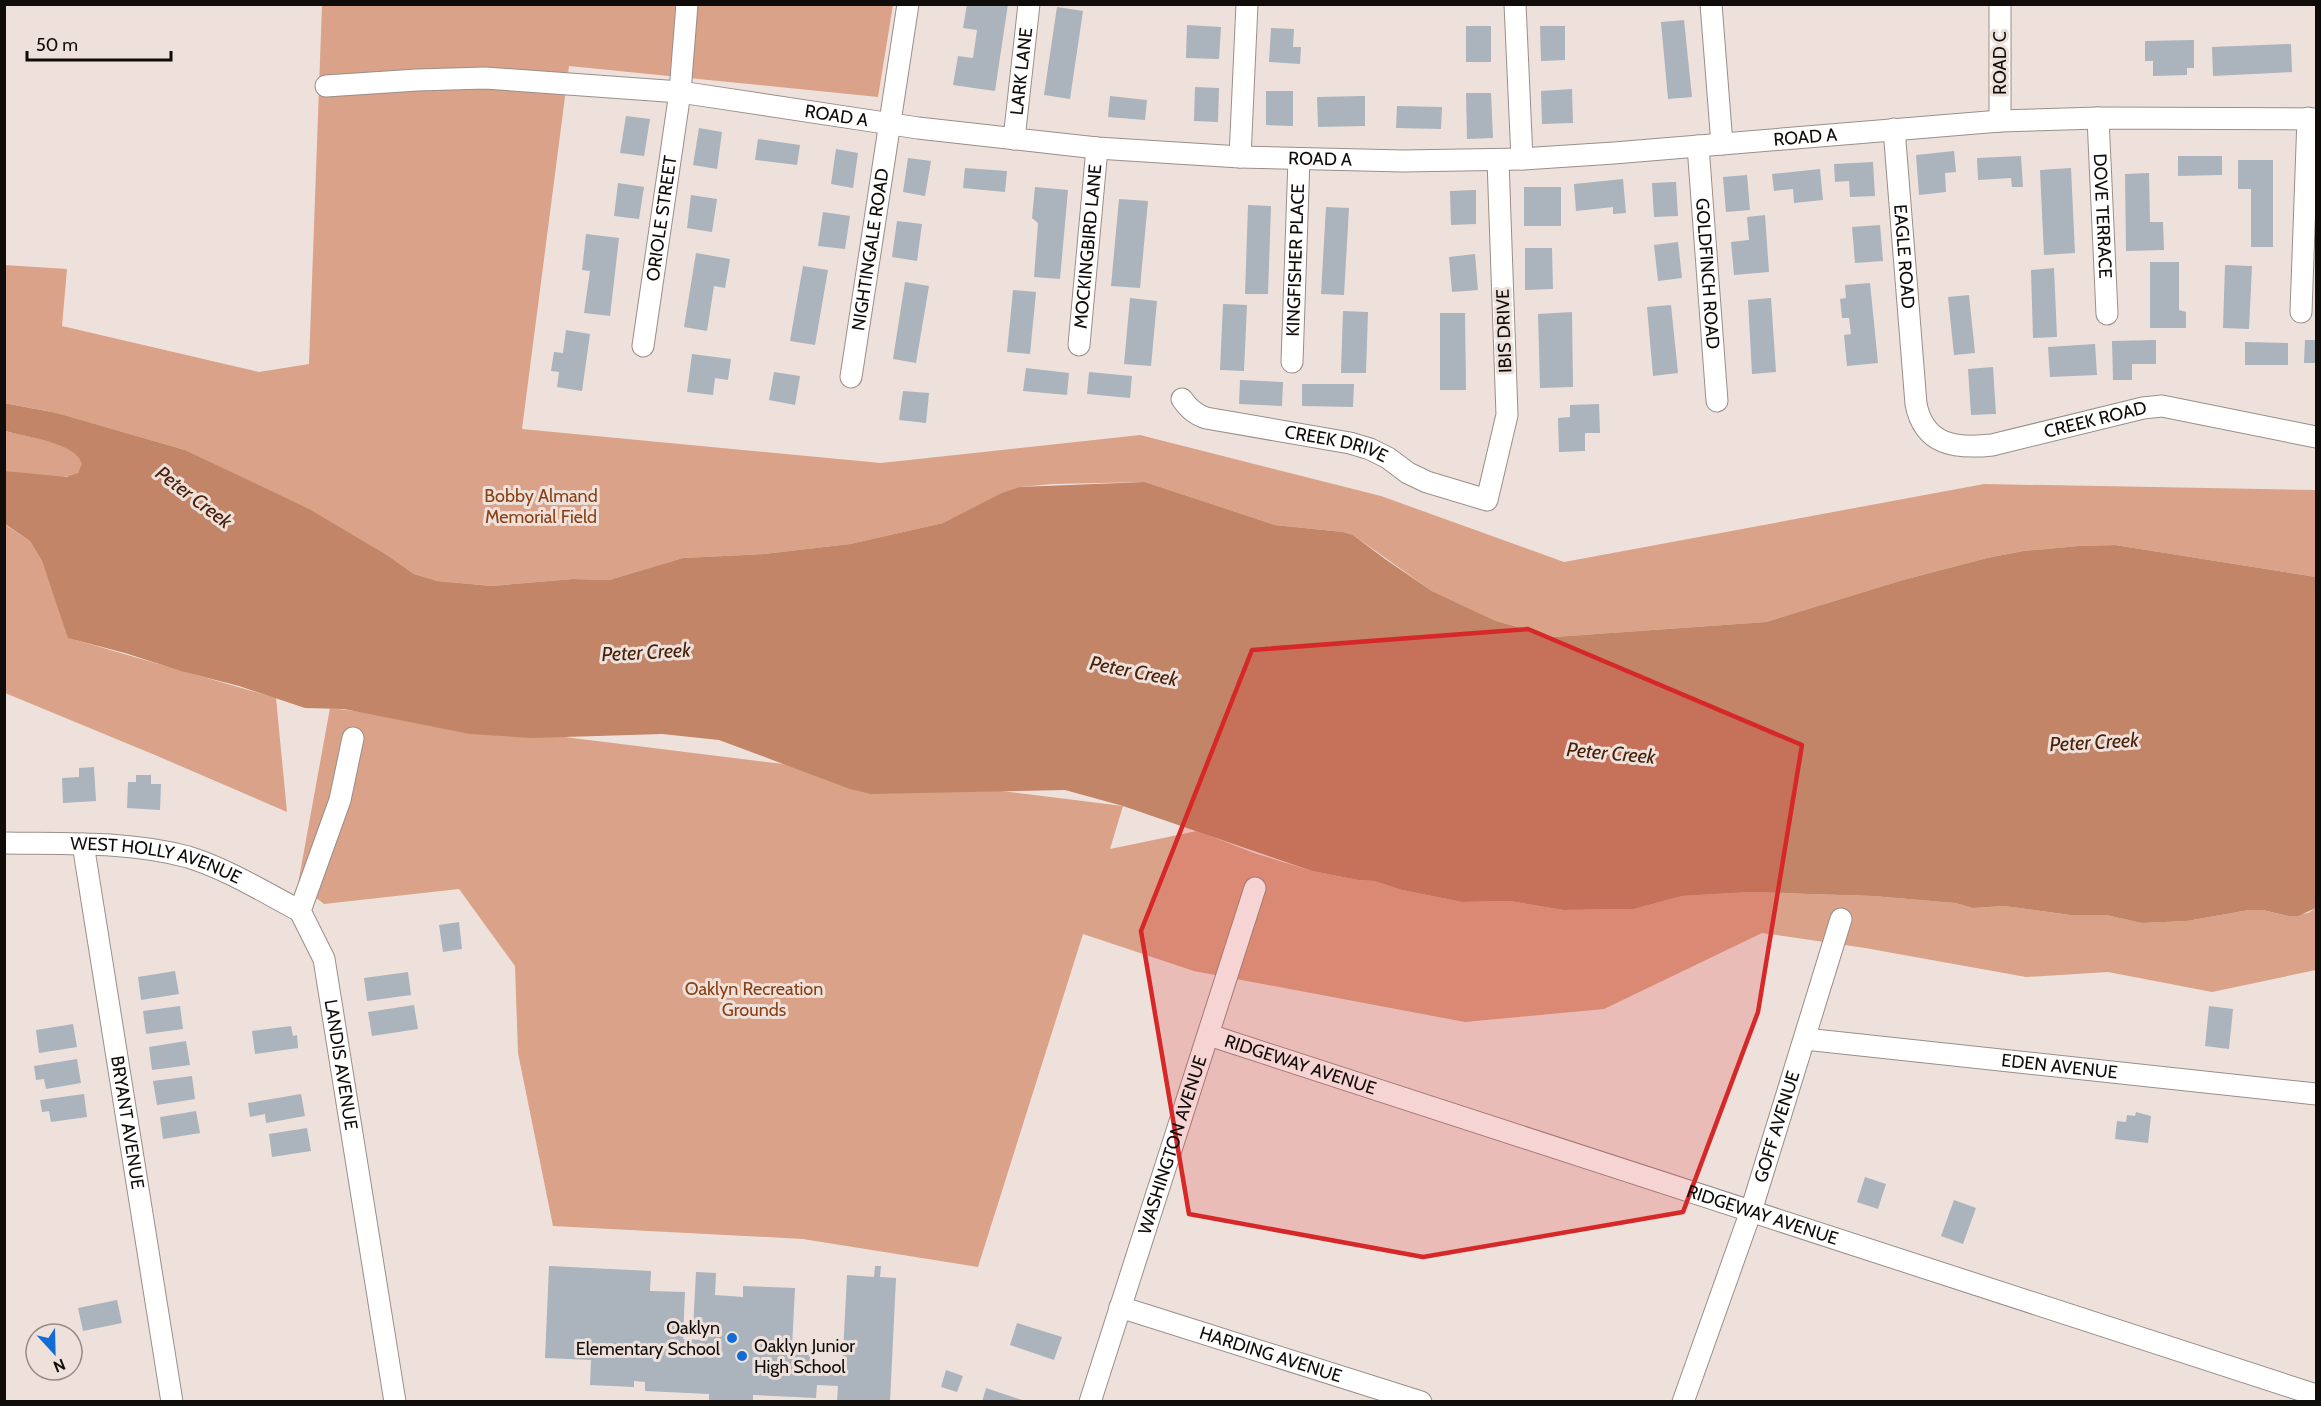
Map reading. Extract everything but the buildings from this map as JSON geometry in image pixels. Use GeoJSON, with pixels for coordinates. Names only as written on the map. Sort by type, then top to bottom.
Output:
{"type":"FeatureCollection","features":[{"type":"Feature","properties":{"kind":"street","name":"ORIOLE STREET"},"geometry":{"type":"LineString","coordinates":[[644,346],[680,92],[687,4]]}},
{"type":"Feature","properties":{"kind":"street","name":"NIGHTINGALE ROAD"},"geometry":{"type":"LineString","coordinates":[[851,377],[908,4]]}},
{"type":"Feature","properties":{"kind":"street","name":"LARK LANE"},"geometry":{"type":"LineString","coordinates":[[1014,139],[1029,4]]}},
{"type":"Feature","properties":{"kind":"street"},"geometry":{"type":"LineString","coordinates":[[1240,157],[1247,4]]}},
{"type":"Feature","properties":{"kind":"street"},"geometry":{"type":"LineString","coordinates":[[1515,4],[1522,159]]}},
{"type":"Feature","properties":{"kind":"street"},"geometry":{"type":"LineString","coordinates":[[1711,4],[1722,144]]}},
{"type":"Feature","properties":{"kind":"street","name":"ROAD C"},"geometry":{"type":"LineString","coordinates":[[2000,4],[2000,121]]}},
{"type":"Feature","properties":{"kind":"street","name":"ROAD A"},"geometry":{"type":"LineString","coordinates":[[326,86],[485,78],[680,92],[1014,139],[1097,148],[1240,157],[1403,161],[1522,159],[2000,121],[2098,118],[2312,119]]}},
{"type":"Feature","properties":{"kind":"street","name":"DOVE TERRACE"},"geometry":{"type":"LineString","coordinates":[[2098,118],[2107,314]]}},
{"type":"Feature","properties":{"kind":"street"},"geometry":{"type":"LineString","coordinates":[[2301,312],[2312,119]]}},
{"type":"Feature","properties":{"kind":"street","name":"EAGLE ROAD"},"geometry":{"type":"LineString","coordinates":[[1894,129],[1915,383]]}},
{"type":"Feature","properties":{"kind":"street","name":"GOLDFINCH ROAD"},"geometry":{"type":"LineString","coordinates":[[1698,146],[1717,401]]}},
{"type":"Feature","properties":{"kind":"street","name":"MOCKINGBIRD LANE"},"geometry":{"type":"LineString","coordinates":[[1079,345],[1097,148]]}},
{"type":"Feature","properties":{"kind":"street","name":"KINGFISHER PLACE"},"geometry":{"type":"LineString","coordinates":[[1292,362],[1299,159]]}},
{"type":"Feature","properties":{"kind":"street","name":"IBIS DRIVE"},"geometry":{"type":"LineString","coordinates":[[1486,500],[1507,415],[1498,160]]}},
{"type":"Feature","properties":{"kind":"street","name":"CREEK ROAD"},"geometry":{"type":"LineString","coordinates":[[1915,383],[1919,416],[1925,429],[1936,438],[1954,446],[1992,445],[2142,408],[2162,406],[2316,437]]}},
{"type":"Feature","properties":{"kind":"street","name":"CREEK DRIVE"},"geometry":{"type":"LineString","coordinates":[[1182,399],[1197,415],[1206,418],[1350,443],[1370,449],[1427,482],[1486,500]]}},
{"type":"Feature","properties":{"kind":"street"},"geometry":{"type":"LineString","coordinates":[[300,911],[340,800],[354,738]]}},
{"type":"Feature","properties":{"kind":"street","name":"WEST HOLLY AVENUE"},"geometry":{"type":"LineString","coordinates":[[4,843],[83,844],[162,851],[212,866],[300,911]]}},
{"type":"Feature","properties":{"kind":"street","name":"BRYANT AVENUE"},"geometry":{"type":"LineString","coordinates":[[83,844],[172,1401]]}},
{"type":"Feature","properties":{"kind":"street","name":"WASHINGTON AVENUE"},"geometry":{"type":"LineString","coordinates":[[1090,1401],[1255,888]]}},
{"type":"Feature","properties":{"kind":"street","name":"LANDIS AVENUE"},"geometry":{"type":"LineString","coordinates":[[300,911],[324,958],[395,1401]]}},
{"type":"Feature","properties":{"kind":"street","name":"GOFF AVENUE"},"geometry":{"type":"LineString","coordinates":[[1683,1401],[1751,1211],[1841,919]]}},
{"type":"Feature","properties":{"kind":"street","name":"RIDGEWAY AVENUE"},"geometry":{"type":"LineString","coordinates":[[1209,1035],[2312,1391]]}},
{"type":"Feature","properties":{"kind":"street","name":"EDEN AVENUE"},"geometry":{"type":"LineString","coordinates":[[1805,1039],[2316,1094]]}},
{"type":"Feature","properties":{"kind":"street","name":"HARDING AVENUE"},"geometry":{"type":"LineString","coordinates":[[1120,1307],[1421,1401]]}},
{"type":"Feature","properties":{"kind":"highlighted area"},"geometry":{"type":"Polygon","coordinates":[[[1528,629],[1802,745],[1758,1012],[1683,1212],[1423,1257],[1189,1214],[1141,931],[1252,650],[1528,629]]]}},
{"type":"Feature","properties":{"kind":"green space","name":"Bobby Almand Memorial Field"},"geometry":{"type":"Polygon","coordinates":[[[322,5],[893,5],[878,97],[569,66],[522,429],[881,463],[1140,435],[1381,496],[1564,562],[1984,484],[2316,490],[2316,577],[2115,545],[2079,546],[2023,551],[1987,558],[1903,580],[1766,622],[1554,637],[1496,621],[1432,591],[1353,535],[1275,525],[1145,482],[1020,487],[943,523],[850,544],[764,554],[683,558],[609,580],[573,579],[492,586],[437,581],[414,574],[387,555],[313,512],[185,450],[57,413],[5,403],[4,265],[67,269],[62,326],[259,372],[309,364],[322,5]]]}},
{"type":"Feature","properties":{"kind":"green space"},"geometry":{"type":"Polygon","coordinates":[[[4,431],[45,440],[68,448],[75,452],[83,466],[78,473],[64,477],[5,471],[4,431]]]}},
{"type":"Feature","properties":{"kind":"green space"},"geometry":{"type":"Polygon","coordinates":[[[4,524],[30,541],[42,561],[69,638],[276,698],[287,812],[5,693],[4,524]]]}},
{"type":"Feature","properties":{"kind":"green space","name":"Oaklyn Recreation Grounds"},"geometry":{"type":"Polygon","coordinates":[[[330,708],[1123,806],[1110,849],[1197,831],[1254,853],[1312,871],[1374,881],[1402,890],[1462,902],[1510,901],[1563,910],[1634,909],[1682,896],[1750,892],[1873,896],[1955,903],[1973,908],[2004,906],[2070,915],[2106,915],[2142,923],[2187,921],[2249,910],[2263,910],[2288,916],[2308,913],[2316,908],[2316,970],[2212,992],[2108,972],[2026,977],[1865,948],[1762,933],[1604,1009],[1465,1022],[1194,971],[1083,934],[978,1267],[803,1239],[553,1226],[518,1053],[515,966],[459,889],[324,904],[298,884],[330,708]]]}},
{"type":"Feature","properties":{"kind":"water","name":"Peter Creek"},"geometry":{"type":"Polygon","coordinates":[[[4,403],[57,413],[185,450],[309,509],[387,555],[414,574],[437,581],[492,586],[573,579],[609,580],[683,558],[764,554],[850,544],[943,523],[1002,493],[1020,487],[1145,482],[1275,525],[1353,535],[1432,591],[1496,621],[1554,637],[1766,622],[1903,580],[1987,558],[2023,551],[2079,546],[2115,545],[2316,577],[2316,908],[2298,916],[2249,910],[2187,921],[2142,923],[2106,915],[2070,915],[2004,906],[1973,908],[1955,903],[1873,896],[1750,892],[1682,896],[1634,909],[1563,910],[1510,901],[1462,902],[1402,890],[1374,881],[1312,871],[1123,806],[1065,790],[871,794],[850,789],[719,740],[662,734],[532,738],[470,734],[344,709],[305,708],[239,686],[68,638],[42,561],[30,541],[5,524],[5,471],[66,477],[78,473],[82,464],[70,450],[60,445],[5,431],[4,403]]]}},
{"type":"Feature","properties":{"kind":"place","name":"Oaklyn Elementary School"},"geometry":{"type":"Point","coordinates":[732,1338]}},
{"type":"Feature","properties":{"kind":"place","name":"Oaklyn Junior High School"},"geometry":{"type":"Point","coordinates":[742,1356]}}]}
